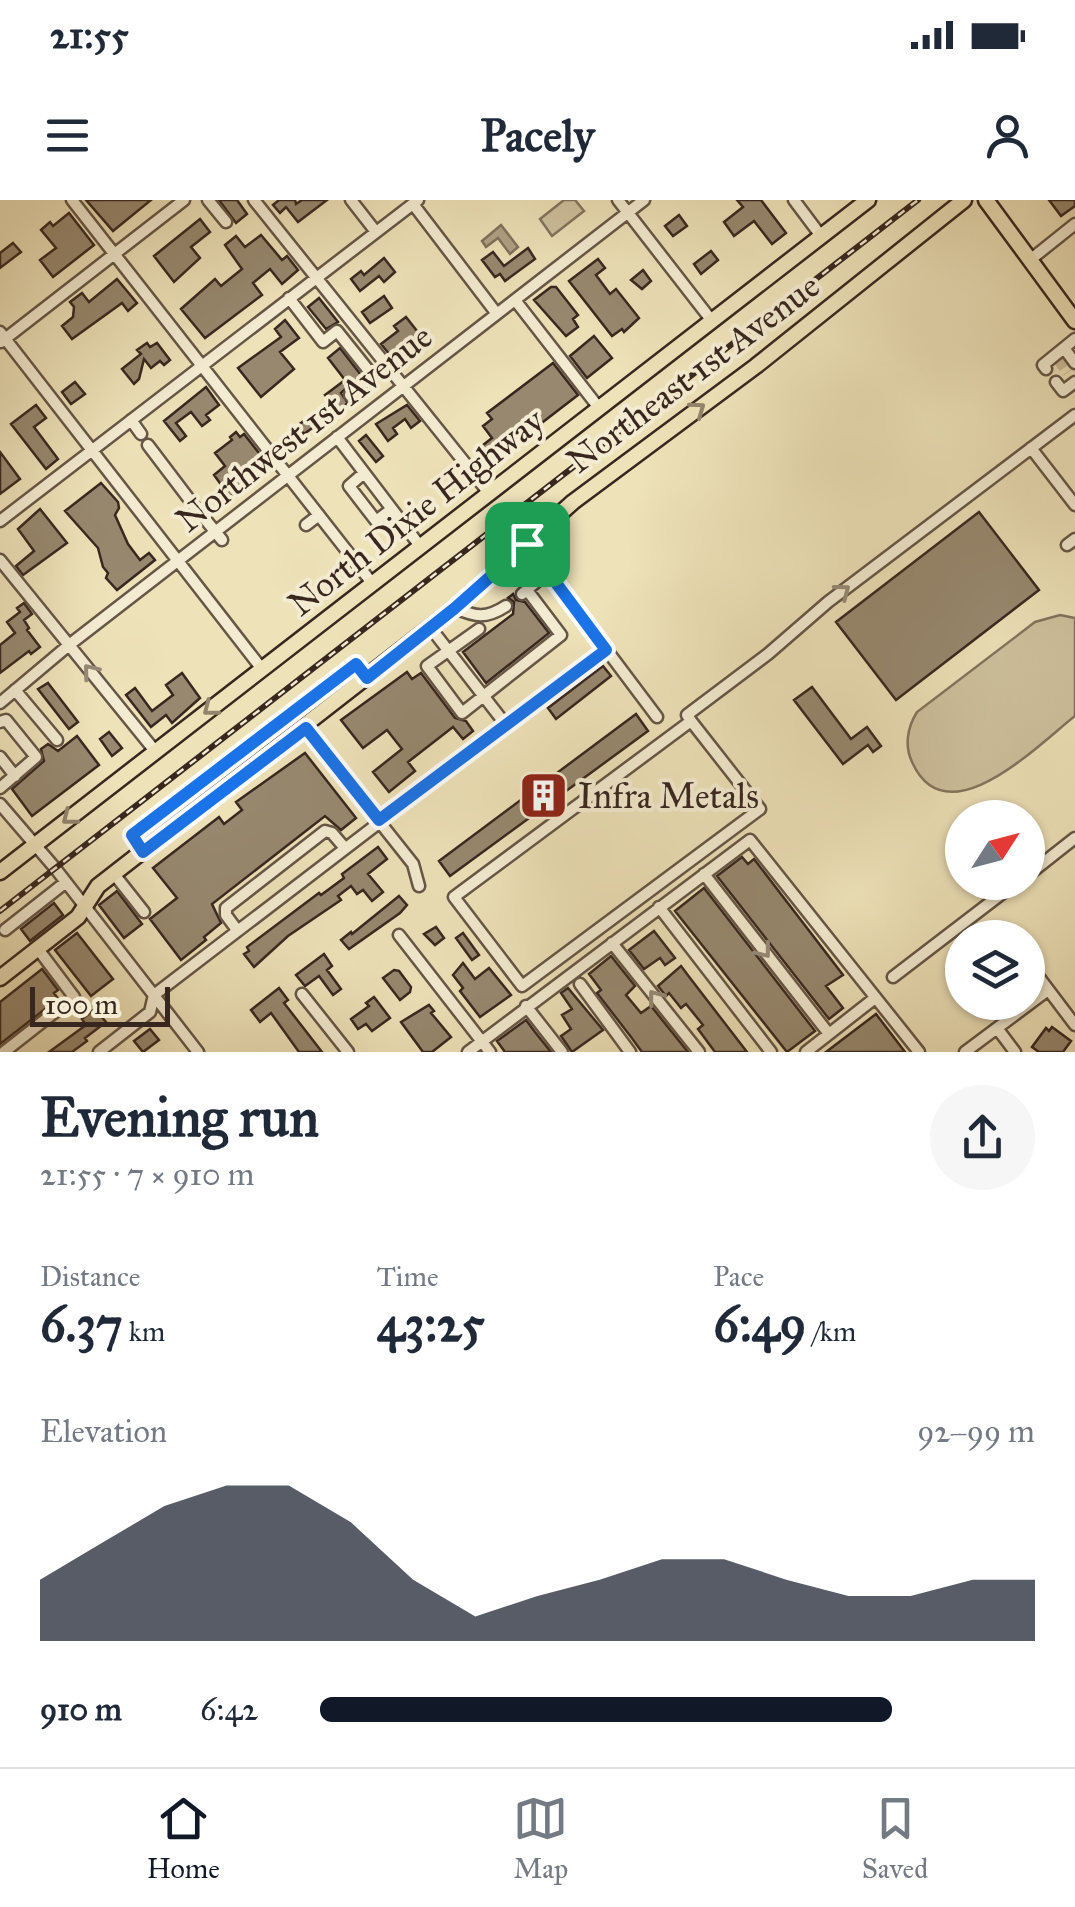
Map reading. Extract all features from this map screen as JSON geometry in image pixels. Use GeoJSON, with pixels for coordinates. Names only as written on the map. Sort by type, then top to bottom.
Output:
{"type":"FeatureCollection","features":[{"type":"Feature","properties":{"kind":"main road","name":"North Dixie Highway"},"geometry":{"type":"LineString","coordinates":[[0,872],[868,200]]}},
{"type":"Feature","properties":{"kind":"main road","name":"Northeast 1st Avenue"},"geometry":{"type":"LineString","coordinates":[[0,978],[78,917],[98,886],[455,608],[573,502],[756,366],[964,200]]}},
{"type":"Feature","properties":{"kind":"main road"},"geometry":{"type":"LineString","coordinates":[[986,200],[1075,320]]}},
{"type":"Feature","properties":{"kind":"street"},"geometry":{"type":"LineString","coordinates":[[72,200],[372,584]]}},
{"type":"Feature","properties":{"kind":"street"},"geometry":{"type":"LineString","coordinates":[[184,200],[2,338],[262,669]]}},
{"type":"Feature","properties":{"kind":"street"},"geometry":{"type":"LineString","coordinates":[[208,200],[226,222]]}},
{"type":"Feature","properties":{"kind":"street"},"geometry":{"type":"LineString","coordinates":[[254,200],[488,494]]}},
{"type":"Feature","properties":{"kind":"street"},"geometry":{"type":"LineString","coordinates":[[351,200],[376,232]]}},
{"type":"Feature","properties":{"kind":"street"},"geometry":{"type":"LineString","coordinates":[[618,200],[712,321]]}},
{"type":"Feature","properties":{"kind":"street","name":"Northwest 1st Avenue"},"geometry":{"type":"LineString","coordinates":[[0,703],[644,200]]}},
{"type":"Feature","properties":{"kind":"street"},"geometry":{"type":"LineString","coordinates":[[794,200],[821,236]]}},
{"type":"Feature","properties":{"kind":"street"},"geometry":{"type":"LineString","coordinates":[[0,521],[415,202],[497,314]]}},
{"type":"Feature","properties":{"kind":"street"},"geometry":{"type":"LineString","coordinates":[[1030,260],[1075,224]]}},
{"type":"Feature","properties":{"kind":"street"},"geometry":{"type":"LineString","coordinates":[[289,298],[323,342],[350,322]]}},
{"type":"Feature","properties":{"kind":"street"},"geometry":{"type":"LineString","coordinates":[[515,300],[599,408]]}},
{"type":"Feature","properties":{"kind":"street"},"geometry":{"type":"LineString","coordinates":[[336,331],[373,376]]}},
{"type":"Feature","properties":{"kind":"street"},"geometry":{"type":"LineString","coordinates":[[1046,369],[1042,365],[1075,340]]}},
{"type":"Feature","properties":{"kind":"street"},"geometry":{"type":"LineString","coordinates":[[1059,355],[1075,362]]}},
{"type":"Feature","properties":{"kind":"street"},"geometry":{"type":"LineString","coordinates":[[350,394],[386,366]]}},
{"type":"Feature","properties":{"kind":"street"},"geometry":{"type":"LineString","coordinates":[[1056,382],[1063,391],[1072,379]]}},
{"type":"Feature","properties":{"kind":"street"},"geometry":{"type":"LineString","coordinates":[[691,720],[454,897],[522,986],[760,809],[691,720],[687,715],[1075,414]]}},
{"type":"Feature","properties":{"kind":"street"},"geometry":{"type":"LineString","coordinates":[[131,420],[141,434]]}},
{"type":"Feature","properties":{"kind":"street"},"geometry":{"type":"LineString","coordinates":[[337,437],[420,546]]}},
{"type":"Feature","properties":{"kind":"street"},"geometry":{"type":"LineString","coordinates":[[148,444],[196,506]]}},
{"type":"Feature","properties":{"kind":"street"},"geometry":{"type":"LineString","coordinates":[[1031,448],[1075,505]]}},
{"type":"Feature","properties":{"kind":"street"},"geometry":{"type":"LineString","coordinates":[[364,473],[349,486],[358,498],[376,521],[392,509]]}},
{"type":"Feature","properties":{"kind":"street"},"geometry":{"type":"LineString","coordinates":[[306,525],[319,515]]}},
{"type":"Feature","properties":{"kind":"street"},"geometry":{"type":"LineString","coordinates":[[205,519],[218,536]]}},
{"type":"Feature","properties":{"kind":"street"},"geometry":{"type":"LineString","coordinates":[[527,544],[657,718]]}},
{"type":"Feature","properties":{"kind":"street"},"geometry":{"type":"LineString","coordinates":[[0,560],[156,751]]}},
{"type":"Feature","properties":{"kind":"street"},"geometry":{"type":"LineString","coordinates":[[480,629],[427,666],[462,713],[561,635],[525,592],[548,572]]}},
{"type":"Feature","properties":{"kind":"street"},"geometry":{"type":"LineString","coordinates":[[455,608],[475,617],[490,616],[506,606]]}},
{"type":"Feature","properties":{"kind":"street"},"geometry":{"type":"LineString","coordinates":[[430,628],[506,725]]}},
{"type":"Feature","properties":{"kind":"street"},"geometry":{"type":"LineString","coordinates":[[99,1052],[150,1012],[154,995],[606,650]]}},
{"type":"Feature","properties":{"kind":"street"},"geometry":{"type":"LineString","coordinates":[[143,852],[132,835],[356,664],[367,678]]}},
{"type":"Feature","properties":{"kind":"street"},"geometry":{"type":"LineString","coordinates":[[15,690],[58,740]]}},
{"type":"Feature","properties":{"kind":"street"},"geometry":{"type":"LineString","coordinates":[[296,710],[413,864],[418,886]]}},
{"type":"Feature","properties":{"kind":"street"},"geometry":{"type":"LineString","coordinates":[[0,722],[6,720],[36,757],[0,788]]}},
{"type":"Feature","properties":{"kind":"street"},"geometry":{"type":"LineString","coordinates":[[0,757],[15,776]]}},
{"type":"Feature","properties":{"kind":"street"},"geometry":{"type":"LineString","coordinates":[[0,804],[66,882],[197,1052]]}},
{"type":"Feature","properties":{"kind":"street"},"geometry":{"type":"LineString","coordinates":[[237,930],[226,916],[226,908],[325,831],[332,833],[344,848]]}},
{"type":"Feature","properties":{"kind":"street"},"geometry":{"type":"LineString","coordinates":[[1045,861],[1075,838]]}},
{"type":"Feature","properties":{"kind":"street"},"geometry":{"type":"LineString","coordinates":[[468,1052],[750,840],[919,1052]]}},
{"type":"Feature","properties":{"kind":"street"},"geometry":{"type":"LineString","coordinates":[[114,874],[144,912]]}},
{"type":"Feature","properties":{"kind":"street"},"geometry":{"type":"LineString","coordinates":[[704,874],[829,1034]]}},
{"type":"Feature","properties":{"kind":"street"},"geometry":{"type":"LineString","coordinates":[[4,930],[66,882]]}},
{"type":"Feature","properties":{"kind":"street"},"geometry":{"type":"LineString","coordinates":[[893,977],[994,900]]}},
{"type":"Feature","properties":{"kind":"street"},"geometry":{"type":"LineString","coordinates":[[659,907],[771,1052]]}},
{"type":"Feature","properties":{"kind":"street"},"geometry":{"type":"LineString","coordinates":[[399,935],[490,1052]]}},
{"type":"Feature","properties":{"kind":"street"},"geometry":{"type":"LineString","coordinates":[[612,943],[698,1052]]}},
{"type":"Feature","properties":{"kind":"street"},"geometry":{"type":"LineString","coordinates":[[4,1052],[74,997],[38,948]]}},
{"type":"Feature","properties":{"kind":"street"},"geometry":{"type":"LineString","coordinates":[[580,984],[630,1052]]}},
{"type":"Feature","properties":{"kind":"street"},"geometry":{"type":"LineString","coordinates":[[1045,986],[1075,1025]]}},
{"type":"Feature","properties":{"kind":"street"},"geometry":{"type":"LineString","coordinates":[[965,1052],[1048,990]]}},
{"type":"Feature","properties":{"kind":"street"},"geometry":{"type":"LineString","coordinates":[[302,994],[348,1052]]}},
{"type":"Feature","properties":{"kind":"street"},"geometry":{"type":"LineString","coordinates":[[806,1052],[876,998]]}},
{"type":"Feature","properties":{"kind":"street"},"geometry":{"type":"LineString","coordinates":[[526,1006],[562,1052]]}},
{"type":"Feature","properties":{"kind":"street"},"geometry":{"type":"LineString","coordinates":[[997,1028],[1015,1052]]}},
{"type":"Feature","properties":{"kind":"shaded area"},"geometry":{"type":"Polygon","coordinates":[[[564,200],[575,200],[584,211],[552,236],[540,219],[564,200]]]}},
{"type":"Feature","properties":{"kind":"shaded area"},"geometry":{"type":"Polygon","coordinates":[[[501,225],[518,247],[510,254],[498,238],[486,247],[482,241],[501,225]]]}},
{"type":"Feature","properties":{"kind":"shaded area"},"geometry":{"type":"Polygon","coordinates":[[[1060,615],[1075,618],[1075,716],[994,778],[970,789],[948,792],[929,784],[908,751],[909,731],[917,712],[1035,622],[1060,615]]]}},
{"type":"Feature","properties":{"kind":"building"},"geometry":{"type":"Polygon","coordinates":[[[86,200],[151,200],[113,231],[86,200]]]}},
{"type":"Feature","properties":{"kind":"building"},"geometry":{"type":"Polygon","coordinates":[[[219,200],[237,200],[247,214],[236,223],[219,200]]]}},
{"type":"Feature","properties":{"kind":"building"},"geometry":{"type":"Polygon","coordinates":[[[279,200],[295,200],[296,204],[302,200],[327,200],[298,222],[286,207],[280,213],[273,205],[279,200]]]}},
{"type":"Feature","properties":{"kind":"building"},"geometry":{"type":"Polygon","coordinates":[[[737,200],[761,200],[786,233],[772,244],[754,221],[734,236],[724,222],[743,207],[737,200]]]}},
{"type":"Feature","properties":{"kind":"building"},"geometry":{"type":"Polygon","coordinates":[[[1049,200],[1075,200],[1075,206],[1061,216],[1049,200]]]}},
{"type":"Feature","properties":{"kind":"building"},"geometry":{"type":"Polygon","coordinates":[[[69,213],[94,245],[53,277],[40,260],[56,248],[41,230],[69,213]]]}},
{"type":"Feature","properties":{"kind":"building"},"geometry":{"type":"Polygon","coordinates":[[[679,215],[687,226],[673,236],[665,226],[679,215]]]}},
{"type":"Feature","properties":{"kind":"building"},"geometry":{"type":"Polygon","coordinates":[[[200,219],[210,232],[191,247],[200,258],[174,282],[154,256],[200,219]]]}},
{"type":"Feature","properties":{"kind":"building"},"geometry":{"type":"Polygon","coordinates":[[[261,235],[282,260],[287,256],[298,270],[282,284],[270,269],[253,283],[262,295],[205,338],[181,309],[215,279],[221,286],[242,269],[225,245],[236,236],[245,247],[261,235]]]}},
{"type":"Feature","properties":{"kind":"building"},"geometry":{"type":"Polygon","coordinates":[[[13,243],[21,252],[0,268],[0,253],[13,243]]]}},
{"type":"Feature","properties":{"kind":"building"},"geometry":{"type":"Polygon","coordinates":[[[528,248],[535,259],[505,281],[500,274],[495,277],[482,260],[493,252],[504,266],[528,248]]]}},
{"type":"Feature","properties":{"kind":"building"},"geometry":{"type":"Polygon","coordinates":[[[711,251],[718,260],[701,274],[694,264],[711,251]]]}},
{"type":"Feature","properties":{"kind":"building"},"geometry":{"type":"Polygon","coordinates":[[[384,258],[395,272],[384,282],[379,276],[360,291],[351,279],[361,271],[364,275],[384,258]]]}},
{"type":"Feature","properties":{"kind":"building"},"geometry":{"type":"Polygon","coordinates":[[[598,259],[605,268],[596,275],[610,294],[616,289],[639,318],[624,332],[622,329],[612,336],[569,281],[598,259]]]}},
{"type":"Feature","properties":{"kind":"building"},"geometry":{"type":"Polygon","coordinates":[[[643,270],[651,281],[642,289],[631,280],[643,270]]]}},
{"type":"Feature","properties":{"kind":"building"},"geometry":{"type":"Polygon","coordinates":[[[117,279],[137,303],[128,311],[122,303],[72,339],[62,326],[73,317],[70,302],[82,293],[89,302],[117,279]]]}},
{"type":"Feature","properties":{"kind":"building"},"geometry":{"type":"Polygon","coordinates":[[[556,287],[578,315],[573,319],[578,327],[566,336],[534,300],[556,287]]]}},
{"type":"Feature","properties":{"kind":"building"},"geometry":{"type":"Polygon","coordinates":[[[384,296],[392,308],[370,323],[362,312],[384,296]]]}},
{"type":"Feature","properties":{"kind":"building"},"geometry":{"type":"Polygon","coordinates":[[[319,298],[338,322],[326,329],[308,307],[319,298]]]}},
{"type":"Feature","properties":{"kind":"building"},"geometry":{"type":"Polygon","coordinates":[[[406,317],[424,340],[398,365],[381,344],[398,331],[394,326],[406,317]]]}},
{"type":"Feature","properties":{"kind":"building"},"geometry":{"type":"Polygon","coordinates":[[[285,320],[299,338],[280,352],[294,369],[261,397],[238,368],[281,337],[275,329],[285,320]]]}},
{"type":"Feature","properties":{"kind":"building"},"geometry":{"type":"Polygon","coordinates":[[[594,336],[612,358],[587,378],[570,356],[594,336]]]}},
{"type":"Feature","properties":{"kind":"building"},"geometry":{"type":"Polygon","coordinates":[[[147,343],[150,347],[157,343],[170,360],[151,368],[144,359],[134,384],[122,369],[141,354],[137,350],[147,343]]]}},
{"type":"Feature","properties":{"kind":"building"},"geometry":{"type":"Polygon","coordinates":[[[340,348],[361,375],[341,393],[348,403],[329,417],[331,420],[304,434],[297,426],[330,401],[325,395],[345,380],[328,358],[340,348]]]}},
{"type":"Feature","properties":{"kind":"building"},"geometry":{"type":"Polygon","coordinates":[[[553,363],[578,395],[513,445],[509,441],[486,458],[478,449],[492,438],[483,426],[492,419],[487,413],[553,363]]]}},
{"type":"Feature","properties":{"kind":"building"},"geometry":{"type":"Polygon","coordinates":[[[75,382],[85,394],[71,404],[62,392],[75,382]]]}},
{"type":"Feature","properties":{"kind":"building"},"geometry":{"type":"Polygon","coordinates":[[[206,387],[219,405],[206,415],[210,420],[202,426],[191,412],[176,423],[186,436],[180,441],[164,421],[206,387]]]}},
{"type":"Feature","properties":{"kind":"building"},"geometry":{"type":"Polygon","coordinates":[[[36,405],[46,418],[34,427],[58,459],[46,469],[11,424],[36,405]]]}},
{"type":"Feature","properties":{"kind":"building"},"geometry":{"type":"Polygon","coordinates":[[[407,405],[420,421],[411,428],[405,419],[393,428],[397,434],[388,441],[376,424],[407,405]]]}},
{"type":"Feature","properties":{"kind":"building"},"geometry":{"type":"Polygon","coordinates":[[[236,432],[240,437],[244,434],[270,467],[230,497],[214,475],[225,466],[215,453],[236,432]]]}},
{"type":"Feature","properties":{"kind":"building"},"geometry":{"type":"Polygon","coordinates":[[[366,435],[383,456],[376,462],[359,441],[366,435]]]}},
{"type":"Feature","properties":{"kind":"building"},"geometry":{"type":"Polygon","coordinates":[[[0,452],[20,479],[0,494],[0,452]]]}},
{"type":"Feature","properties":{"kind":"building"},"geometry":{"type":"Polygon","coordinates":[[[101,483],[118,502],[115,515],[128,544],[140,560],[149,553],[155,560],[117,590],[106,578],[108,573],[98,548],[65,511],[101,483]]]}},
{"type":"Feature","properties":{"kind":"building"},"geometry":{"type":"Polygon","coordinates":[[[40,509],[67,543],[23,575],[16,566],[34,551],[18,529],[40,509]]]}},
{"type":"Feature","properties":{"kind":"building"},"geometry":{"type":"Polygon","coordinates":[[[979,512],[1039,590],[896,700],[836,622],[979,512]]]}},
{"type":"Feature","properties":{"kind":"building"},"geometry":{"type":"Polygon","coordinates":[[[513,594],[516,600],[525,602],[549,633],[486,683],[463,652],[513,614],[514,602],[508,598],[513,594]]]}},
{"type":"Feature","properties":{"kind":"building"},"geometry":{"type":"Polygon","coordinates":[[[24,603],[32,614],[24,620],[27,630],[40,647],[0,673],[0,645],[15,633],[7,622],[20,612],[17,608],[24,603]]]}},
{"type":"Feature","properties":{"kind":"building"},"geometry":{"type":"Polygon","coordinates":[[[603,666],[611,676],[556,719],[548,708],[603,666]]]}},
{"type":"Feature","properties":{"kind":"building"},"geometry":{"type":"Polygon","coordinates":[[[407,672],[412,679],[421,673],[455,718],[466,721],[473,731],[463,739],[453,727],[408,762],[415,771],[389,792],[373,772],[402,749],[387,730],[363,748],[341,720],[407,672]]]}},
{"type":"Feature","properties":{"kind":"building"},"geometry":{"type":"Polygon","coordinates":[[[182,673],[200,698],[172,723],[166,715],[151,727],[126,695],[135,688],[152,711],[173,695],[166,685],[182,673]]]}},
{"type":"Feature","properties":{"kind":"building"},"geometry":{"type":"Polygon","coordinates":[[[48,683],[78,722],[69,729],[38,689],[48,683]]]}},
{"type":"Feature","properties":{"kind":"building"},"geometry":{"type":"Polygon","coordinates":[[[812,687],[851,739],[867,727],[881,746],[873,752],[868,745],[843,764],[794,700],[812,687]]]}},
{"type":"Feature","properties":{"kind":"building","name":"Infra Metals"},"geometry":{"type":"Polygon","coordinates":[[[636,714],[648,731],[450,876],[439,861],[636,714]]]}},
{"type":"Feature","properties":{"kind":"building"},"geometry":{"type":"Polygon","coordinates":[[[109,732],[122,748],[112,756],[100,739],[109,732]]]}},
{"type":"Feature","properties":{"kind":"building"},"geometry":{"type":"Polygon","coordinates":[[[77,736],[99,765],[32,816],[12,789],[44,761],[41,749],[48,744],[58,751],[77,736]]]}},
{"type":"Feature","properties":{"kind":"building"},"geometry":{"type":"Polygon","coordinates":[[[305,753],[356,818],[341,830],[325,816],[212,904],[221,923],[181,960],[150,919],[177,898],[153,868],[219,817],[224,824],[242,810],[236,802],[305,753]]]}},
{"type":"Feature","properties":{"kind":"building"},"geometry":{"type":"Polygon","coordinates":[[[378,847],[387,859],[368,874],[383,892],[372,901],[363,890],[357,894],[351,886],[338,896],[341,900],[288,936],[254,967],[244,954],[249,951],[247,947],[344,878],[342,874],[378,847]]]}},
{"type":"Feature","properties":{"kind":"building"},"geometry":{"type":"Polygon","coordinates":[[[742,857],[748,864],[754,859],[843,975],[826,986],[843,1008],[829,1019],[717,876],[742,857]]]}},
{"type":"Feature","properties":{"kind":"building"},"geometry":{"type":"Polygon","coordinates":[[[704,888],[815,1031],[787,1052],[675,911],[704,888]]]}},
{"type":"Feature","properties":{"kind":"building"},"geometry":{"type":"Polygon","coordinates":[[[117,891],[142,924],[124,938],[99,905],[117,891]]]}},
{"type":"Feature","properties":{"kind":"building"},"geometry":{"type":"Polygon","coordinates":[[[399,896],[407,905],[400,913],[349,949],[341,940],[399,896]]]}},
{"type":"Feature","properties":{"kind":"building"},"geometry":{"type":"Polygon","coordinates":[[[54,903],[63,915],[30,941],[21,929],[54,903]]]}},
{"type":"Feature","properties":{"kind":"building"},"geometry":{"type":"Polygon","coordinates":[[[436,927],[444,938],[435,945],[424,934],[436,927]]]}},
{"type":"Feature","properties":{"kind":"building"},"geometry":{"type":"Polygon","coordinates":[[[654,931],[675,958],[665,965],[660,958],[644,969],[629,950],[654,931]]]}},
{"type":"Feature","properties":{"kind":"building"},"geometry":{"type":"Polygon","coordinates":[[[77,933],[113,979],[91,996],[55,950],[77,933]]]}},
{"type":"Feature","properties":{"kind":"building"},"geometry":{"type":"Polygon","coordinates":[[[463,933],[479,955],[472,960],[456,938],[463,933]]]}},
{"type":"Feature","properties":{"kind":"building"},"geometry":{"type":"Polygon","coordinates":[[[324,954],[332,966],[327,970],[341,989],[333,995],[319,976],[305,986],[296,975],[324,954]]]}},
{"type":"Feature","properties":{"kind":"building"},"geometry":{"type":"Polygon","coordinates":[[[611,956],[635,986],[626,995],[641,1013],[651,1006],[688,1052],[642,1052],[597,993],[601,990],[589,974],[611,956]]]}},
{"type":"Feature","properties":{"kind":"building"},"geometry":{"type":"Polygon","coordinates":[[[463,963],[475,979],[489,968],[511,995],[480,1017],[453,975],[463,963]]]}},
{"type":"Feature","properties":{"kind":"building"},"geometry":{"type":"Polygon","coordinates":[[[681,966],[747,1052],[715,1052],[698,1029],[703,1025],[686,1004],[681,1008],[658,986],[681,966]]]}},
{"type":"Feature","properties":{"kind":"building"},"geometry":{"type":"Polygon","coordinates":[[[42,969],[58,990],[54,993],[58,999],[0,1044],[0,1002],[42,969]]]}},
{"type":"Feature","properties":{"kind":"building"},"geometry":{"type":"Polygon","coordinates":[[[394,970],[411,987],[400,1000],[383,978],[394,970]]]}},
{"type":"Feature","properties":{"kind":"building"},"geometry":{"type":"Polygon","coordinates":[[[279,988],[288,1000],[284,1003],[322,1052],[299,1052],[271,1013],[260,1022],[251,1010],[279,988]]]}},
{"type":"Feature","properties":{"kind":"building"},"geometry":{"type":"Polygon","coordinates":[[[568,988],[603,1030],[572,1052],[561,1036],[571,1029],[562,1015],[572,1009],[561,993],[568,988]]]}},
{"type":"Feature","properties":{"kind":"building"},"geometry":{"type":"Polygon","coordinates":[[[374,997],[390,1018],[372,1031],[366,1024],[358,1029],[351,1019],[369,1006],[366,1003],[374,997]]]}},
{"type":"Feature","properties":{"kind":"building"},"geometry":{"type":"Polygon","coordinates":[[[429,1005],[451,1037],[432,1052],[423,1052],[401,1022],[429,1005]]]}},
{"type":"Feature","properties":{"kind":"building"},"geometry":{"type":"Polygon","coordinates":[[[95,1009],[106,1022],[85,1038],[87,1041],[72,1052],[49,1052],[86,1025],[82,1019],[95,1009]]]}},
{"type":"Feature","properties":{"kind":"building"},"geometry":{"type":"Polygon","coordinates":[[[876,1014],[905,1052],[826,1052],[876,1014]]]}},
{"type":"Feature","properties":{"kind":"building"},"geometry":{"type":"Polygon","coordinates":[[[526,1020],[551,1052],[505,1052],[497,1041],[526,1020]]]}},
{"type":"Feature","properties":{"kind":"building"},"geometry":{"type":"Polygon","coordinates":[[[1052,1027],[1071,1041],[1063,1052],[1039,1052],[1032,1047],[1046,1028],[1049,1031],[1052,1027]]]}},
{"type":"Feature","properties":{"kind":"building"},"geometry":{"type":"Polygon","coordinates":[[[150,1029],[159,1040],[143,1052],[134,1041],[150,1029]]]}},
{"type":"Feature","properties":{"kind":"tunnel"},"geometry":{"type":"LineString","coordinates":[[1058,360],[1067,373]]}},
{"type":"Feature","properties":{"kind":"railway"},"geometry":{"type":"LineString","coordinates":[[0,911],[918,200]]}},
{"type":"Feature","properties":{"kind":"place","name":"Infra Metals"},"geometry":{"type":"Point","coordinates":[543,796]}},
{"type":"Feature","properties":{"kind":"route"},"geometry":{"type":"LineString","coordinates":[[527,544],[606,650],[379,820],[306,728],[143,852],[132,835],[356,664],[367,678],[527,544]]}}]}
